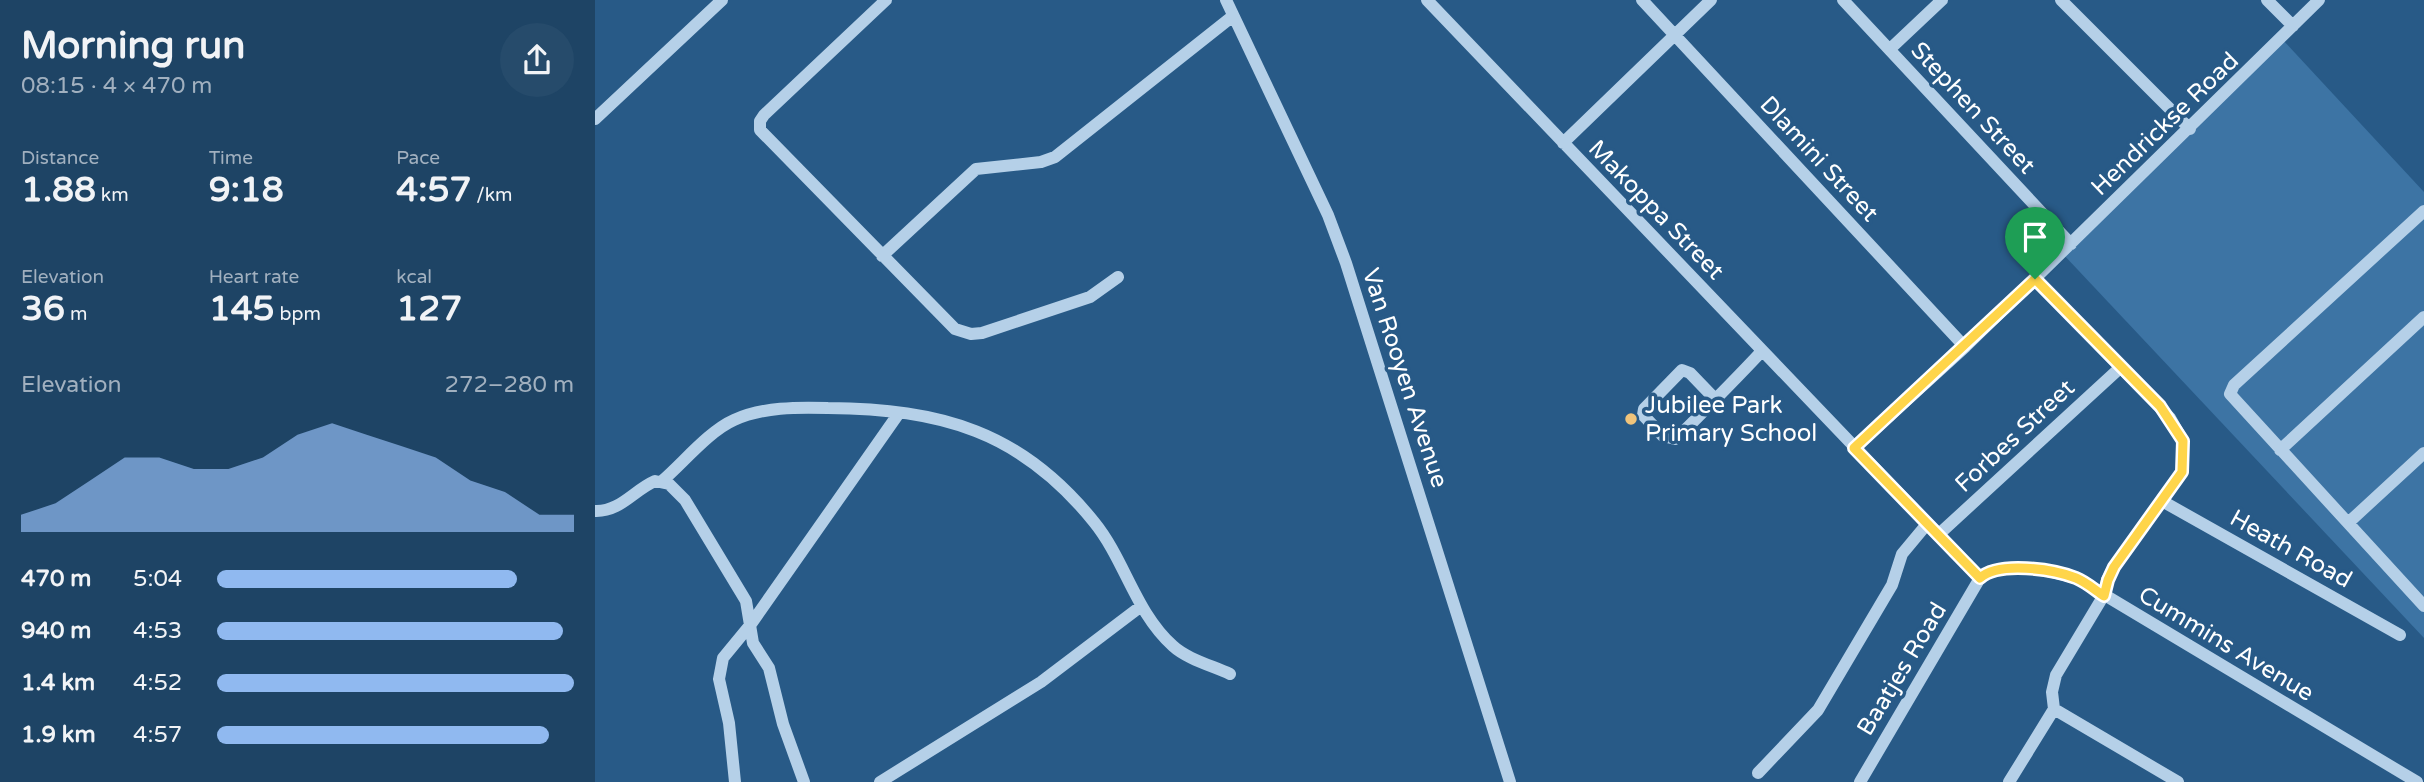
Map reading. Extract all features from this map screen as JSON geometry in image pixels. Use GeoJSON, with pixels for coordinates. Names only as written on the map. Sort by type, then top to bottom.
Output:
{"type":"FeatureCollection","features":[{"type":"Feature","properties":{"kind":"street"},"geometry":{"type":"LineString","coordinates":[[595,119],[722,0]]}},
{"type":"Feature","properties":{"kind":"street"},"geometry":{"type":"LineString","coordinates":[[886,0],[764,115],[759,127],[949,325],[971,334],[1090,297],[1118,277]]}},
{"type":"Feature","properties":{"kind":"street","name":"Van Rooyen Avenue"},"geometry":{"type":"LineString","coordinates":[[1226,0],[1328,215],[1346,263],[1510,782]]}},
{"type":"Feature","properties":{"kind":"street","name":"Makoppa Street"},"geometry":{"type":"LineString","coordinates":[[1427,0],[1854,448]]}},
{"type":"Feature","properties":{"kind":"street","name":"Dlamini Street"},"geometry":{"type":"LineString","coordinates":[[1642,0],[1965,347]]}},
{"type":"Feature","properties":{"kind":"street"},"geometry":{"type":"LineString","coordinates":[[1563,143],[1711,0]]}},
{"type":"Feature","properties":{"kind":"street","name":"Stephen Street"},"geometry":{"type":"LineString","coordinates":[[1843,0],[2071,244]]}},
{"type":"Feature","properties":{"kind":"street"},"geometry":{"type":"LineString","coordinates":[[1890,49],[1942,0]]}},
{"type":"Feature","properties":{"kind":"street"},"geometry":{"type":"LineString","coordinates":[[2061,0],[2190,129]]}},
{"type":"Feature","properties":{"kind":"street"},"geometry":{"type":"LineString","coordinates":[[2267,0],[2293,26]]}},
{"type":"Feature","properties":{"kind":"street","name":"Hendrickse Road"},"geometry":{"type":"LineString","coordinates":[[1854,448],[1965,347],[2319,0]]}},
{"type":"Feature","properties":{"kind":"street"},"geometry":{"type":"LineString","coordinates":[[882,257],[976,169],[1041,162],[1055,157],[1234,16]]}},
{"type":"Feature","properties":{"kind":"street"},"geometry":{"type":"LineString","coordinates":[[2424,211],[2232,388],[2231,396],[2424,606]]}},
{"type":"Feature","properties":{"kind":"street"},"geometry":{"type":"LineString","coordinates":[[2009,782],[2054,709],[2052,692],[2056,675],[2104,596],[2114,567],[2182,472],[2183,441],[2160,406],[2035,279]]}},
{"type":"Feature","properties":{"kind":"street"},"geometry":{"type":"LineString","coordinates":[[2280,450],[2424,317]]}},
{"type":"Feature","properties":{"kind":"street"},"geometry":{"type":"LineString","coordinates":[[1715,399],[1690,373],[1682,370],[1644,409],[1643,415],[1663,436],[1675,439],[1715,399],[1762,351]]}},
{"type":"Feature","properties":{"kind":"street","name":"Forbes Street"},"geometry":{"type":"LineString","coordinates":[[1938,535],[2121,367]]}},
{"type":"Feature","properties":{"kind":"street"},"geometry":{"type":"LineString","coordinates":[[662,481],[724,425],[749,414],[812,408],[853,408],[936,418],[980,431],[1033,460],[1053,477],[1094,522],[1140,607],[1174,648],[1230,674]]}},
{"type":"Feature","properties":{"kind":"street"},"geometry":{"type":"LineString","coordinates":[[735,782],[729,723],[719,679],[723,658],[751,624],[899,413]]}},
{"type":"Feature","properties":{"kind":"street"},"geometry":{"type":"LineString","coordinates":[[1854,448],[1980,578]]}},
{"type":"Feature","properties":{"kind":"street"},"geometry":{"type":"LineString","coordinates":[[2348,523],[2424,453]]}},
{"type":"Feature","properties":{"kind":"street"},"geometry":{"type":"LineString","coordinates":[[596,511],[606,510],[627,500],[653,482],[662,481],[672,486],[685,500],[746,601],[753,643],[769,668],[783,724],[804,782]]}},
{"type":"Feature","properties":{"kind":"street","name":"Heath Road"},"geometry":{"type":"LineString","coordinates":[[2162,501],[2400,635]]}},
{"type":"Feature","properties":{"kind":"street"},"geometry":{"type":"LineString","coordinates":[[1758,773],[1818,710],[1892,585],[1902,554],[1927,524]]}},
{"type":"Feature","properties":{"kind":"street","name":"Cummins Avenue"},"geometry":{"type":"LineString","coordinates":[[1980,578],[1995,570],[2053,571],[2078,579],[2417,782]]}},
{"type":"Feature","properties":{"kind":"street","name":"Baatjes Road"},"geometry":{"type":"LineString","coordinates":[[1860,782],[1980,578]]}},
{"type":"Feature","properties":{"kind":"street"},"geometry":{"type":"LineString","coordinates":[[880,782],[1041,682],[1140,607]]}},
{"type":"Feature","properties":{"kind":"street"},"geometry":{"type":"LineString","coordinates":[[2054,709],[2160,777],[2178,782]]}},
{"type":"Feature","properties":{"kind":"shaded area"},"geometry":{"type":"Polygon","coordinates":[[[2282,39],[2424,192],[2424,638],[2062,253],[2282,39]]]}},
{"type":"Feature","properties":{"kind":"place","name":"Jubilee Park Primary School"},"geometry":{"type":"Point","coordinates":[1631,419]}},
{"type":"Feature","properties":{"kind":"route"},"geometry":{"type":"LineString","coordinates":[[2035,279],[2160,406],[2179,431],[2183,441],[2182,472],[2114,567],[2104,596],[2078,579],[2053,571],[1995,570],[1980,578],[1854,448],[2035,279]]}}]}
